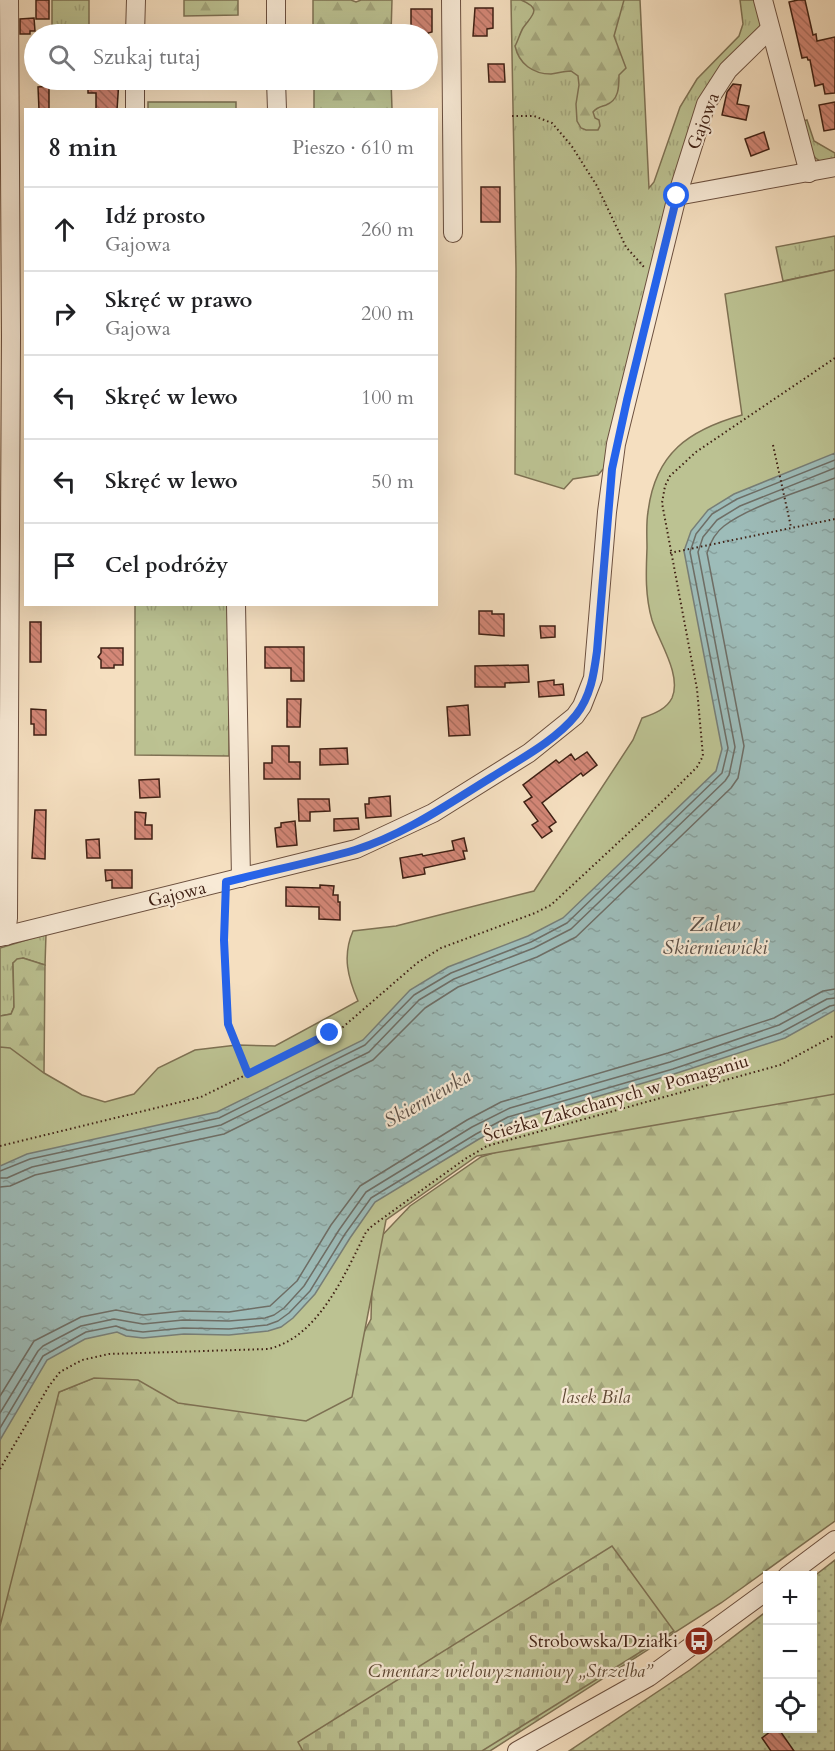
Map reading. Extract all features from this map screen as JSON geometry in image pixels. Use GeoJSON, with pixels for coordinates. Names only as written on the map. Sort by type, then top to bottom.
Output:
{"type":"FeatureCollection","features":[{"type":"Feature","properties":{"kind":"street"},"geometry":{"type":"LineString","coordinates":[[3,936],[8,918],[5,336],[9,0]]}},
{"type":"Feature","properties":{"kind":"street"},"geometry":{"type":"LineString","coordinates":[[135,24],[136,0]]}},
{"type":"Feature","properties":{"kind":"street"},"geometry":{"type":"LineString","coordinates":[[276,0],[276,24]]}},
{"type":"Feature","properties":{"kind":"street"},"geometry":{"type":"LineString","coordinates":[[451,0],[453,233]]}},
{"type":"Feature","properties":{"kind":"street"},"geometry":{"type":"LineString","coordinates":[[763,0],[809,173]]}},
{"type":"Feature","properties":{"kind":"street","name":"Gajowa"},"geometry":{"type":"LineString","coordinates":[[3,936],[356,849],[434,813],[529,753],[553,735],[578,711],[593,678],[612,469],[677,196],[706,104],[728,70],[770,28]]}},
{"type":"Feature","properties":{"kind":"street"},"geometry":{"type":"LineString","coordinates":[[135,90],[135,108]]}},
{"type":"Feature","properties":{"kind":"street"},"geometry":{"type":"LineString","coordinates":[[276,90],[277,108]]}},
{"type":"Feature","properties":{"kind":"street"},"geometry":{"type":"LineString","coordinates":[[677,196],[835,167]]}},
{"type":"Feature","properties":{"kind":"street"},"geometry":{"type":"LineString","coordinates":[[234,880],[236,606]]}},
{"type":"Feature","properties":{"kind":"street"},"geometry":{"type":"LineString","coordinates":[[792,1571],[835,1540]]}},
{"type":"Feature","properties":{"kind":"street"},"geometry":{"type":"LineString","coordinates":[[517,1751],[649,1677],[763,1594]]}},
{"type":"Feature","properties":{"kind":"path"},"geometry":{"type":"LineString","coordinates":[[512,116],[534,116],[552,123],[571,145],[597,186],[626,247],[657,281]]}},
{"type":"Feature","properties":{"kind":"path"},"geometry":{"type":"LineString","coordinates":[[0,1146],[201,1097],[343,1027],[417,963],[441,948],[551,905],[665,799],[701,762],[704,748],[697,689],[662,503],[665,486],[670,476],[696,452],[835,358]]}},
{"type":"Feature","properties":{"kind":"path"},"geometry":{"type":"LineString","coordinates":[[773,445],[791,528]]}},
{"type":"Feature","properties":{"kind":"path"},"geometry":{"type":"LineString","coordinates":[[670,553],[835,519]]}},
{"type":"Feature","properties":{"kind":"path"},"geometry":{"type":"LineString","coordinates":[[234,880],[224,940],[228,1024],[248,1074]]}},
{"type":"Feature","properties":{"kind":"path","name":"Ścieżka Zakochanych w Pomaganiu"},"geometry":{"type":"LineString","coordinates":[[0,1469],[49,1386],[60,1372],[82,1360],[109,1354],[268,1349],[278,1347],[293,1339],[317,1315],[340,1285],[366,1232],[372,1226],[487,1146],[780,1065],[835,1035]]}},
{"type":"Feature","properties":{"kind":"green space"},"geometry":{"type":"Polygon","coordinates":[[[52,0],[89,0],[89,24],[52,24],[52,0]]]}},
{"type":"Feature","properties":{"kind":"green space"},"geometry":{"type":"Polygon","coordinates":[[[184,0],[238,0],[238,15],[184,16],[184,0]]]}},
{"type":"Feature","properties":{"kind":"green space"},"geometry":{"type":"Polygon","coordinates":[[[313,0],[356,2],[392,0],[391,24],[313,24],[313,0]]]}},
{"type":"Feature","properties":{"kind":"green space"},"geometry":{"type":"Polygon","coordinates":[[[511,0],[640,0],[649,188],[654,182],[680,107],[697,79],[739,36],[743,24],[740,0],[755,0],[762,27],[721,71],[606,466],[598,475],[573,479],[564,489],[515,474],[516,269],[511,0]]]}},
{"type":"Feature","properties":{"kind":"green space"},"geometry":{"type":"Polygon","coordinates":[[[521,0],[624,0],[614,36],[626,68],[619,75],[614,100],[593,112],[595,118],[599,120],[598,130],[581,128],[577,121],[578,76],[571,71],[544,74],[528,67],[520,58],[515,46],[534,12],[532,6],[521,0]]]}},
{"type":"Feature","properties":{"kind":"green space"},"geometry":{"type":"Polygon","coordinates":[[[314,90],[391,90],[392,108],[314,108],[314,90]]]}},
{"type":"Feature","properties":{"kind":"green space"},"geometry":{"type":"Polygon","coordinates":[[[148,102],[236,102],[236,108],[148,108],[148,102]]]}},
{"type":"Feature","properties":{"kind":"green space"},"geometry":{"type":"Polygon","coordinates":[[[807,120],[814,141],[835,153],[835,161],[819,161],[814,157],[808,144],[803,121],[807,120]]]}},
{"type":"Feature","properties":{"kind":"green space"},"geometry":{"type":"Polygon","coordinates":[[[835,236],[835,270],[783,281],[776,247],[835,236]]]}},
{"type":"Feature","properties":{"kind":"green space","name":"Zalew Skierniewicki"},"geometry":{"type":"Polygon","coordinates":[[[835,270],[835,1094],[477,1156],[386,1220],[352,1397],[306,1421],[178,1403],[138,1380],[94,1378],[59,1392],[0,1626],[0,1047],[10,1048],[44,1073],[82,1095],[105,1102],[134,1094],[158,1068],[195,1050],[237,1045],[275,1046],[358,1001],[351,984],[347,958],[353,931],[396,926],[534,891],[633,740],[642,718],[663,709],[672,698],[674,679],[672,669],[652,620],[648,602],[647,516],[658,474],[678,447],[706,428],[742,415],[725,294],[835,270]]]}},
{"type":"Feature","properties":{"kind":"green space"},"geometry":{"type":"Polygon","coordinates":[[[135,606],[229,606],[229,756],[135,755],[135,606]]]}},
{"type":"Feature","properties":{"kind":"green space"},"geometry":{"type":"Polygon","coordinates":[[[46,934],[45,965],[23,958],[13,963],[14,1007],[11,1014],[0,1016],[0,948],[46,934]]]}},
{"type":"Feature","properties":{"kind":"green space"},"geometry":{"type":"Polygon","coordinates":[[[23,958],[45,965],[44,1073],[46,1080],[0,1117],[0,1016],[11,1014],[14,1007],[13,963],[23,958]]]}},
{"type":"Feature","properties":{"kind":"green space","name":"lasek Bila"},"geometry":{"type":"Polygon","coordinates":[[[835,1071],[835,1521],[721,1603],[490,1751],[0,1751],[0,1564],[59,1392],[96,1377],[333,1390],[371,1319],[373,1245],[410,1206],[481,1157],[555,1133],[835,1071]]]}},
{"type":"Feature","properties":{"kind":"green space","name":"Cmentarz wielowyznaniowy „Strzelba”"},"geometry":{"type":"Polygon","coordinates":[[[612,1546],[674,1631],[482,1751],[303,1751],[298,1742],[612,1546]]]}},
{"type":"Feature","properties":{"kind":"green space"},"geometry":{"type":"Polygon","coordinates":[[[835,1560],[835,1751],[569,1751],[690,1670],[763,1614],[763,1733],[817,1733],[817,1574],[835,1560]]]}},
{"type":"Feature","properties":{"kind":"water","name":"Zalew Skierniewicki"},"geometry":{"type":"Polygon","coordinates":[[[835,453],[835,1010],[785,1038],[674,1074],[514,1121],[479,1139],[375,1202],[315,1294],[293,1318],[281,1327],[268,1331],[229,1335],[184,1334],[143,1338],[126,1336],[117,1332],[85,1339],[47,1360],[0,1440],[0,1166],[27,1154],[217,1112],[363,1040],[410,990],[448,967],[528,936],[563,918],[716,771],[722,749],[684,551],[691,531],[708,510],[734,494],[835,453]]]}},
{"type":"Feature","properties":{"kind":"building"},"geometry":{"type":"Polygon","coordinates":[[[36,0],[49,0],[49,19],[36,19],[36,0]]]}},
{"type":"Feature","properties":{"kind":"building"},"geometry":{"type":"Polygon","coordinates":[[[805,0],[813,35],[816,34],[817,41],[835,37],[835,93],[825,94],[823,84],[815,86],[810,60],[807,57],[802,58],[789,2],[805,0]]]}},
{"type":"Feature","properties":{"kind":"building"},"geometry":{"type":"Polygon","coordinates":[[[475,8],[493,8],[493,28],[487,29],[487,36],[473,36],[475,8]]]}},
{"type":"Feature","properties":{"kind":"building"},"geometry":{"type":"Polygon","coordinates":[[[411,9],[432,9],[432,24],[411,24],[411,9]]]}},
{"type":"Feature","properties":{"kind":"building"},"geometry":{"type":"Polygon","coordinates":[[[34,18],[34,24],[24,24],[24,34],[20,34],[20,19],[34,18]]]}},
{"type":"Feature","properties":{"kind":"building"},"geometry":{"type":"Polygon","coordinates":[[[488,64],[504,64],[505,82],[489,82],[488,64]]]}},
{"type":"Feature","properties":{"kind":"building"},"geometry":{"type":"Polygon","coordinates":[[[733,84],[741,85],[737,104],[749,106],[746,120],[722,115],[727,92],[733,84]]]}},
{"type":"Feature","properties":{"kind":"building"},"geometry":{"type":"Polygon","coordinates":[[[38,90],[49,90],[49,108],[39,108],[38,90]]]}},
{"type":"Feature","properties":{"kind":"building"},"geometry":{"type":"Polygon","coordinates":[[[88,90],[118,90],[117,108],[96,108],[96,93],[88,93],[88,90]]]}},
{"type":"Feature","properties":{"kind":"building"},"geometry":{"type":"Polygon","coordinates":[[[835,102],[835,129],[824,131],[819,105],[835,102]]]}},
{"type":"Feature","properties":{"kind":"building"},"geometry":{"type":"Polygon","coordinates":[[[764,132],[769,149],[751,156],[745,139],[764,132]]]}},
{"type":"Feature","properties":{"kind":"building"},"geometry":{"type":"Polygon","coordinates":[[[481,187],[500,187],[500,222],[481,222],[481,187]]]}},
{"type":"Feature","properties":{"kind":"building"},"geometry":{"type":"Polygon","coordinates":[[[479,611],[504,614],[504,636],[479,634],[479,611]]]}},
{"type":"Feature","properties":{"kind":"building"},"geometry":{"type":"Polygon","coordinates":[[[30,622],[41,622],[41,662],[30,662],[30,622]]]}},
{"type":"Feature","properties":{"kind":"building"},"geometry":{"type":"Polygon","coordinates":[[[540,626],[555,626],[555,637],[541,638],[540,626]]]}},
{"type":"Feature","properties":{"kind":"building"},"geometry":{"type":"Polygon","coordinates":[[[265,647],[304,647],[304,681],[291,681],[291,668],[265,668],[265,647]]]}},
{"type":"Feature","properties":{"kind":"building"},"geometry":{"type":"Polygon","coordinates":[[[101,648],[123,648],[123,665],[101,668],[101,660],[98,657],[101,648]]]}},
{"type":"Feature","properties":{"kind":"building"},"geometry":{"type":"Polygon","coordinates":[[[528,665],[529,682],[505,683],[505,687],[475,687],[475,666],[528,665]]]}},
{"type":"Feature","properties":{"kind":"building"},"geometry":{"type":"Polygon","coordinates":[[[554,680],[554,685],[563,684],[564,695],[539,697],[538,682],[554,680]]]}},
{"type":"Feature","properties":{"kind":"building"},"geometry":{"type":"Polygon","coordinates":[[[287,699],[301,699],[300,727],[287,727],[287,699]]]}},
{"type":"Feature","properties":{"kind":"building"},"geometry":{"type":"Polygon","coordinates":[[[468,705],[470,735],[449,736],[447,707],[468,705]]]}},
{"type":"Feature","properties":{"kind":"building"},"geometry":{"type":"Polygon","coordinates":[[[31,709],[46,710],[46,735],[34,735],[31,709]]]}},
{"type":"Feature","properties":{"kind":"building"},"geometry":{"type":"Polygon","coordinates":[[[272,746],[289,746],[289,762],[300,762],[300,779],[264,779],[264,763],[272,763],[272,746]]]}},
{"type":"Feature","properties":{"kind":"building"},"geometry":{"type":"Polygon","coordinates":[[[347,748],[348,764],[320,765],[320,749],[347,748]]]}},
{"type":"Feature","properties":{"kind":"building"},"geometry":{"type":"Polygon","coordinates":[[[587,752],[597,765],[583,776],[581,773],[542,803],[556,822],[549,827],[552,831],[542,838],[532,825],[538,821],[524,802],[532,797],[523,785],[556,760],[559,763],[571,754],[575,760],[587,752]]]}},
{"type":"Feature","properties":{"kind":"building"},"geometry":{"type":"Polygon","coordinates":[[[159,779],[160,797],[140,798],[139,780],[159,779]]]}},
{"type":"Feature","properties":{"kind":"building"},"geometry":{"type":"Polygon","coordinates":[[[390,796],[391,816],[366,818],[365,804],[369,804],[369,798],[390,796]]]}},
{"type":"Feature","properties":{"kind":"building"},"geometry":{"type":"Polygon","coordinates":[[[298,799],[329,799],[330,811],[310,812],[310,821],[299,821],[298,799]]]}},
{"type":"Feature","properties":{"kind":"building"},"geometry":{"type":"Polygon","coordinates":[[[35,810],[46,810],[45,859],[32,858],[35,810]]]}},
{"type":"Feature","properties":{"kind":"building"},"geometry":{"type":"Polygon","coordinates":[[[135,812],[146,813],[145,825],[152,825],[152,839],[135,839],[135,812]]]}},
{"type":"Feature","properties":{"kind":"building"},"geometry":{"type":"Polygon","coordinates":[[[358,818],[359,829],[334,831],[334,819],[358,818]]]}},
{"type":"Feature","properties":{"kind":"building"},"geometry":{"type":"Polygon","coordinates":[[[295,821],[297,845],[277,847],[275,828],[281,827],[281,823],[295,821]]]}},
{"type":"Feature","properties":{"kind":"building"},"geometry":{"type":"Polygon","coordinates":[[[464,838],[467,851],[463,851],[465,859],[424,868],[425,874],[403,878],[400,858],[454,850],[452,841],[464,838]]]}},
{"type":"Feature","properties":{"kind":"building"},"geometry":{"type":"Polygon","coordinates":[[[99,839],[100,858],[87,858],[86,840],[99,839]]]}},
{"type":"Feature","properties":{"kind":"building"},"geometry":{"type":"Polygon","coordinates":[[[105,870],[132,870],[132,888],[112,888],[112,880],[106,881],[105,870]]]}},
{"type":"Feature","properties":{"kind":"building"},"geometry":{"type":"Polygon","coordinates":[[[320,885],[334,886],[333,895],[338,895],[338,902],[340,902],[340,920],[319,919],[319,907],[286,906],[286,887],[320,888],[320,885]]]}},
{"type":"Feature","properties":{"kind":"building"},"geometry":{"type":"Polygon","coordinates":[[[768,1733],[781,1733],[794,1751],[771,1751],[762,1738],[768,1733]]]}},
{"type":"Feature","properties":{"kind":"place","name":"Strobowska/Działki"},"geometry":{"type":"Point","coordinates":[699,1641]}},
{"type":"Feature","properties":{"kind":"route"},"geometry":{"type":"LineString","coordinates":[[330,1033],[248,1074],[228,1024],[224,940],[226,882],[356,849],[434,813],[529,753],[575,716],[582,706],[593,678],[597,651],[612,469],[677,196]]}},
{"type":"Feature","properties":{"kind":"water label","name":"Skierniewka"},"geometry":{"type":"Point","coordinates":[427,1098]}}]}
